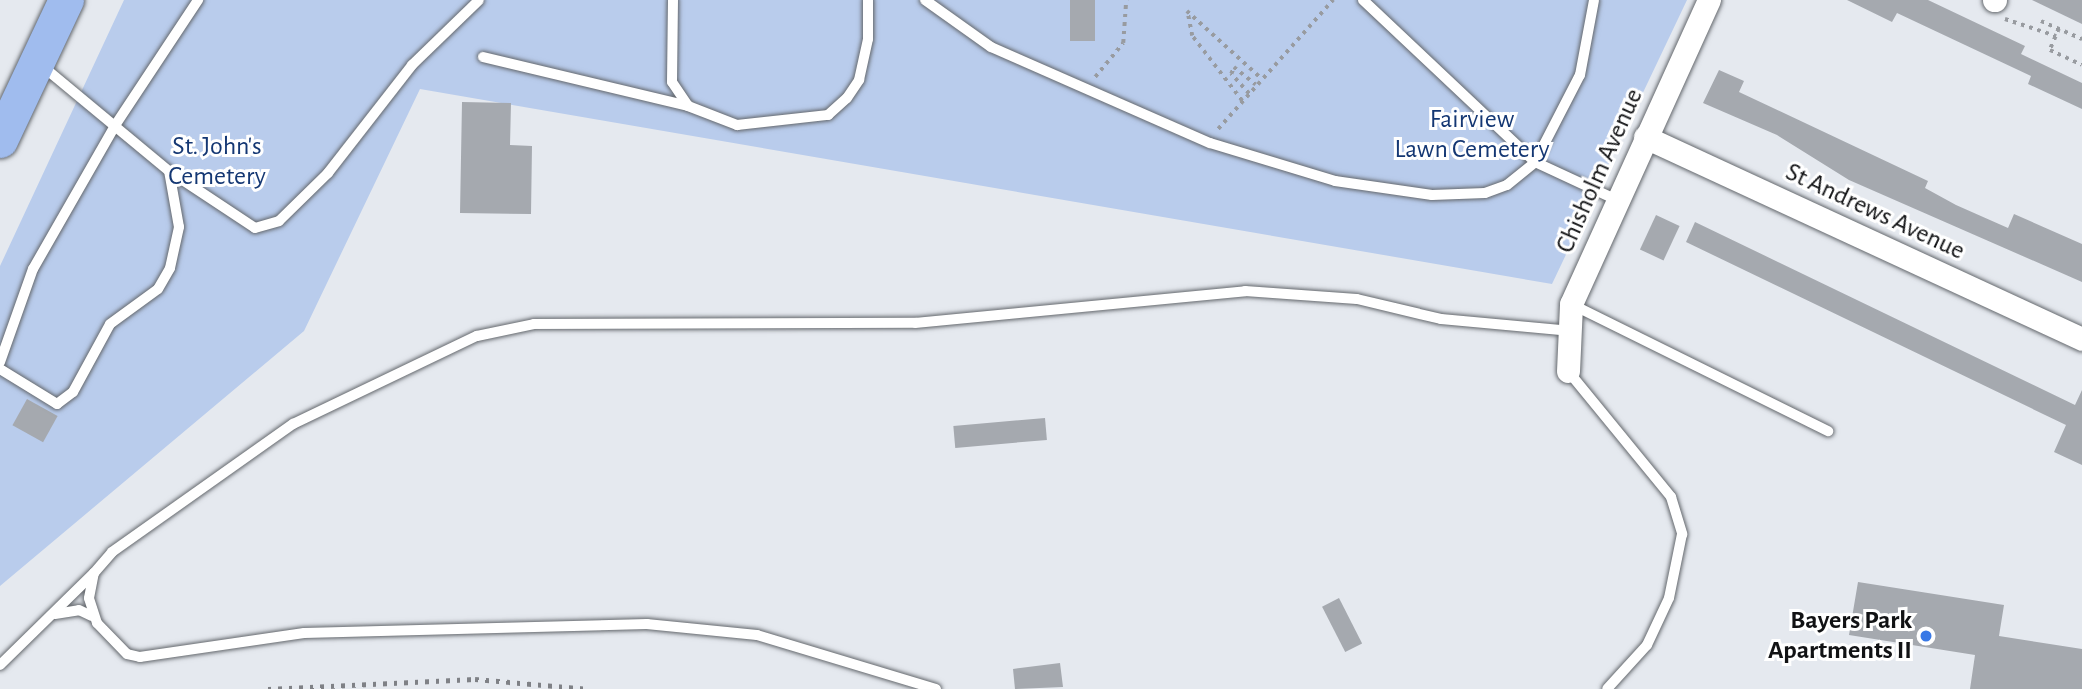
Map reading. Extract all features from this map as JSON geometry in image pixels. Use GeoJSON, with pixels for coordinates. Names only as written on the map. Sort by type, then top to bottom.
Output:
{"type":"FeatureCollection","features":[{"type":"Feature","properties":{"kind":"main road"},"geometry":{"type":"LineString","coordinates":[[0,140],[66,0]]}},
{"type":"Feature","properties":{"kind":"street","name":"Chisholm Avenue"},"geometry":{"type":"LineString","coordinates":[[1568,371],[1570,304],[1709,0]]}},
{"type":"Feature","properties":{"kind":"street","name":"St Andrews Avenue"},"geometry":{"type":"LineString","coordinates":[[1645,137],[2082,339]]}},
{"type":"Feature","properties":{"kind":"lane"},"geometry":{"type":"LineString","coordinates":[[0,362],[33,268],[116,124],[198,0]]}},
{"type":"Feature","properties":{"kind":"lane"},"geometry":{"type":"LineString","coordinates":[[37,61],[116,124],[169,171],[233,220],[254,228],[279,221],[328,173],[412,65],[479,0]]}},
{"type":"Feature","properties":{"kind":"lane"},"geometry":{"type":"LineString","coordinates":[[674,0],[672,82],[688,106]]}},
{"type":"Feature","properties":{"kind":"lane"},"geometry":{"type":"LineString","coordinates":[[483,57],[688,106],[737,125],[828,115],[859,80],[868,0]]}},
{"type":"Feature","properties":{"kind":"lane"},"geometry":{"type":"LineString","coordinates":[[925,0],[991,47],[1210,143],[1335,181],[1432,195],[1485,193],[1507,186],[1535,162],[1580,75],[1594,0]]}},
{"type":"Feature","properties":{"kind":"lane"},"geometry":{"type":"LineString","coordinates":[[1363,0],[1535,162],[1617,200]]}},
{"type":"Feature","properties":{"kind":"lane"},"geometry":{"type":"LineString","coordinates":[[0,369],[57,404],[73,392],[110,324],[158,289],[170,268],[179,228],[169,171]]}},
{"type":"Feature","properties":{"kind":"lane"},"geometry":{"type":"LineString","coordinates":[[0,665],[94,573],[111,552],[293,424],[477,336],[534,324],[915,323],[1245,291],[1345,298],[1441,319],[1571,331]]}},
{"type":"Feature","properties":{"kind":"lane"},"geometry":{"type":"LineString","coordinates":[[1570,304],[1828,431]]}},
{"type":"Feature","properties":{"kind":"lane"},"geometry":{"type":"LineString","coordinates":[[1568,371],[1671,497],[1682,534],[1669,597],[1647,645],[1607,689]]}},
{"type":"Feature","properties":{"kind":"lane"},"geometry":{"type":"LineString","coordinates":[[92,616],[94,573]]}},
{"type":"Feature","properties":{"kind":"lane"},"geometry":{"type":"LineString","coordinates":[[51,615],[79,610],[92,616],[127,654],[140,657],[304,633],[564,624],[715,629],[786,642],[936,689]]}},
{"type":"Feature","properties":{"kind":"path"},"geometry":{"type":"LineString","coordinates":[[1081,85],[1104,72],[1124,43],[1126,0]]}},
{"type":"Feature","properties":{"kind":"path"},"geometry":{"type":"LineString","coordinates":[[1210,143],[1241,101],[1333,0]]}},
{"type":"Feature","properties":{"kind":"path"},"geometry":{"type":"LineString","coordinates":[[1994,0],[1999,17],[2056,36]]}},
{"type":"Feature","properties":{"kind":"path"},"geometry":{"type":"LineString","coordinates":[[1241,101],[1192,36],[1187,11],[1262,79]]}},
{"type":"Feature","properties":{"kind":"path"},"geometry":{"type":"LineString","coordinates":[[2041,21],[2082,39]]}},
{"type":"Feature","properties":{"kind":"path"},"geometry":{"type":"LineString","coordinates":[[2059,29],[2050,50],[2082,65]]}},
{"type":"Feature","properties":{"kind":"path"},"geometry":{"type":"LineString","coordinates":[[1249,93],[1231,74],[1234,67],[1256,85]]}},
{"type":"Feature","properties":{"kind":"green space"},"geometry":{"type":"Polygon","coordinates":[[[124,0],[1687,0],[1552,284],[420,89],[304,331],[0,586],[0,266],[124,0]]]}},
{"type":"Feature","properties":{"kind":"building"},"geometry":{"type":"Polygon","coordinates":[[[1070,0],[1095,0],[1095,41],[1070,41],[1070,0]]]}},
{"type":"Feature","properties":{"kind":"building"},"geometry":{"type":"Polygon","coordinates":[[[1847,0],[1928,0],[2025,46],[2021,54],[2082,83],[2082,109],[2028,84],[2031,76],[1897,13],[1892,22],[1847,0]]]}},
{"type":"Feature","properties":{"kind":"building"},"geometry":{"type":"Polygon","coordinates":[[[2032,0],[2082,0],[2082,24],[2032,0]]]}},
{"type":"Feature","properties":{"kind":"building"},"geometry":{"type":"Polygon","coordinates":[[[1719,70],[1744,81],[1739,92],[1928,181],[1925,188],[1956,205],[2008,228],[2014,214],[2082,244],[2082,282],[1849,180],[1777,135],[1703,103],[1719,70]]]}},
{"type":"Feature","properties":{"kind":"building"},"geometry":{"type":"Polygon","coordinates":[[[462,102],[511,103],[510,145],[532,146],[531,214],[460,213],[462,102]]]}},
{"type":"Feature","properties":{"kind":"building"},"geometry":{"type":"Polygon","coordinates":[[[1656,215],[1680,226],[1664,260],[1640,249],[1656,215]]]}},
{"type":"Feature","properties":{"kind":"building"},"geometry":{"type":"Polygon","coordinates":[[[1695,222],[2075,405],[2082,390],[2082,465],[2054,452],[2066,425],[1686,242],[1695,222]]]}},
{"type":"Feature","properties":{"kind":"building"},"geometry":{"type":"Polygon","coordinates":[[[27,399],[58,416],[43,442],[12,425],[27,399]]]}},
{"type":"Feature","properties":{"kind":"building"},"geometry":{"type":"Polygon","coordinates":[[[1045,418],[1047,440],[955,448],[953,426],[1045,418]]]}},
{"type":"Feature","properties":{"kind":"building","name":"Bayers Park Apartments II"},"geometry":{"type":"Polygon","coordinates":[[[1858,582],[2004,605],[1999,636],[2082,649],[2082,689],[1970,689],[1975,655],[1849,635],[1858,582]]]}},
{"type":"Feature","properties":{"kind":"building"},"geometry":{"type":"Polygon","coordinates":[[[1339,598],[1362,643],[1345,652],[1322,607],[1339,598]]]}},
{"type":"Feature","properties":{"kind":"building"},"geometry":{"type":"Polygon","coordinates":[[[1060,663],[1063,687],[1015,689],[1013,669],[1060,663]]]}},
{"type":"Feature","properties":{"kind":"railway"},"geometry":{"type":"LineString","coordinates":[[268,689],[475,679],[590,689]]}},
{"type":"Feature","properties":{"kind":"place","name":"Bayers Park Apartments II"},"geometry":{"type":"Point","coordinates":[1926,636]}},
{"type":"Feature","properties":{"kind":"park label","name":"Fairview Lawn Cemetery"},"geometry":{"type":"Point","coordinates":[1472,135]}},
{"type":"Feature","properties":{"kind":"park label","name":"St. John's Cemetery"},"geometry":{"type":"Point","coordinates":[217,162]}}]}
